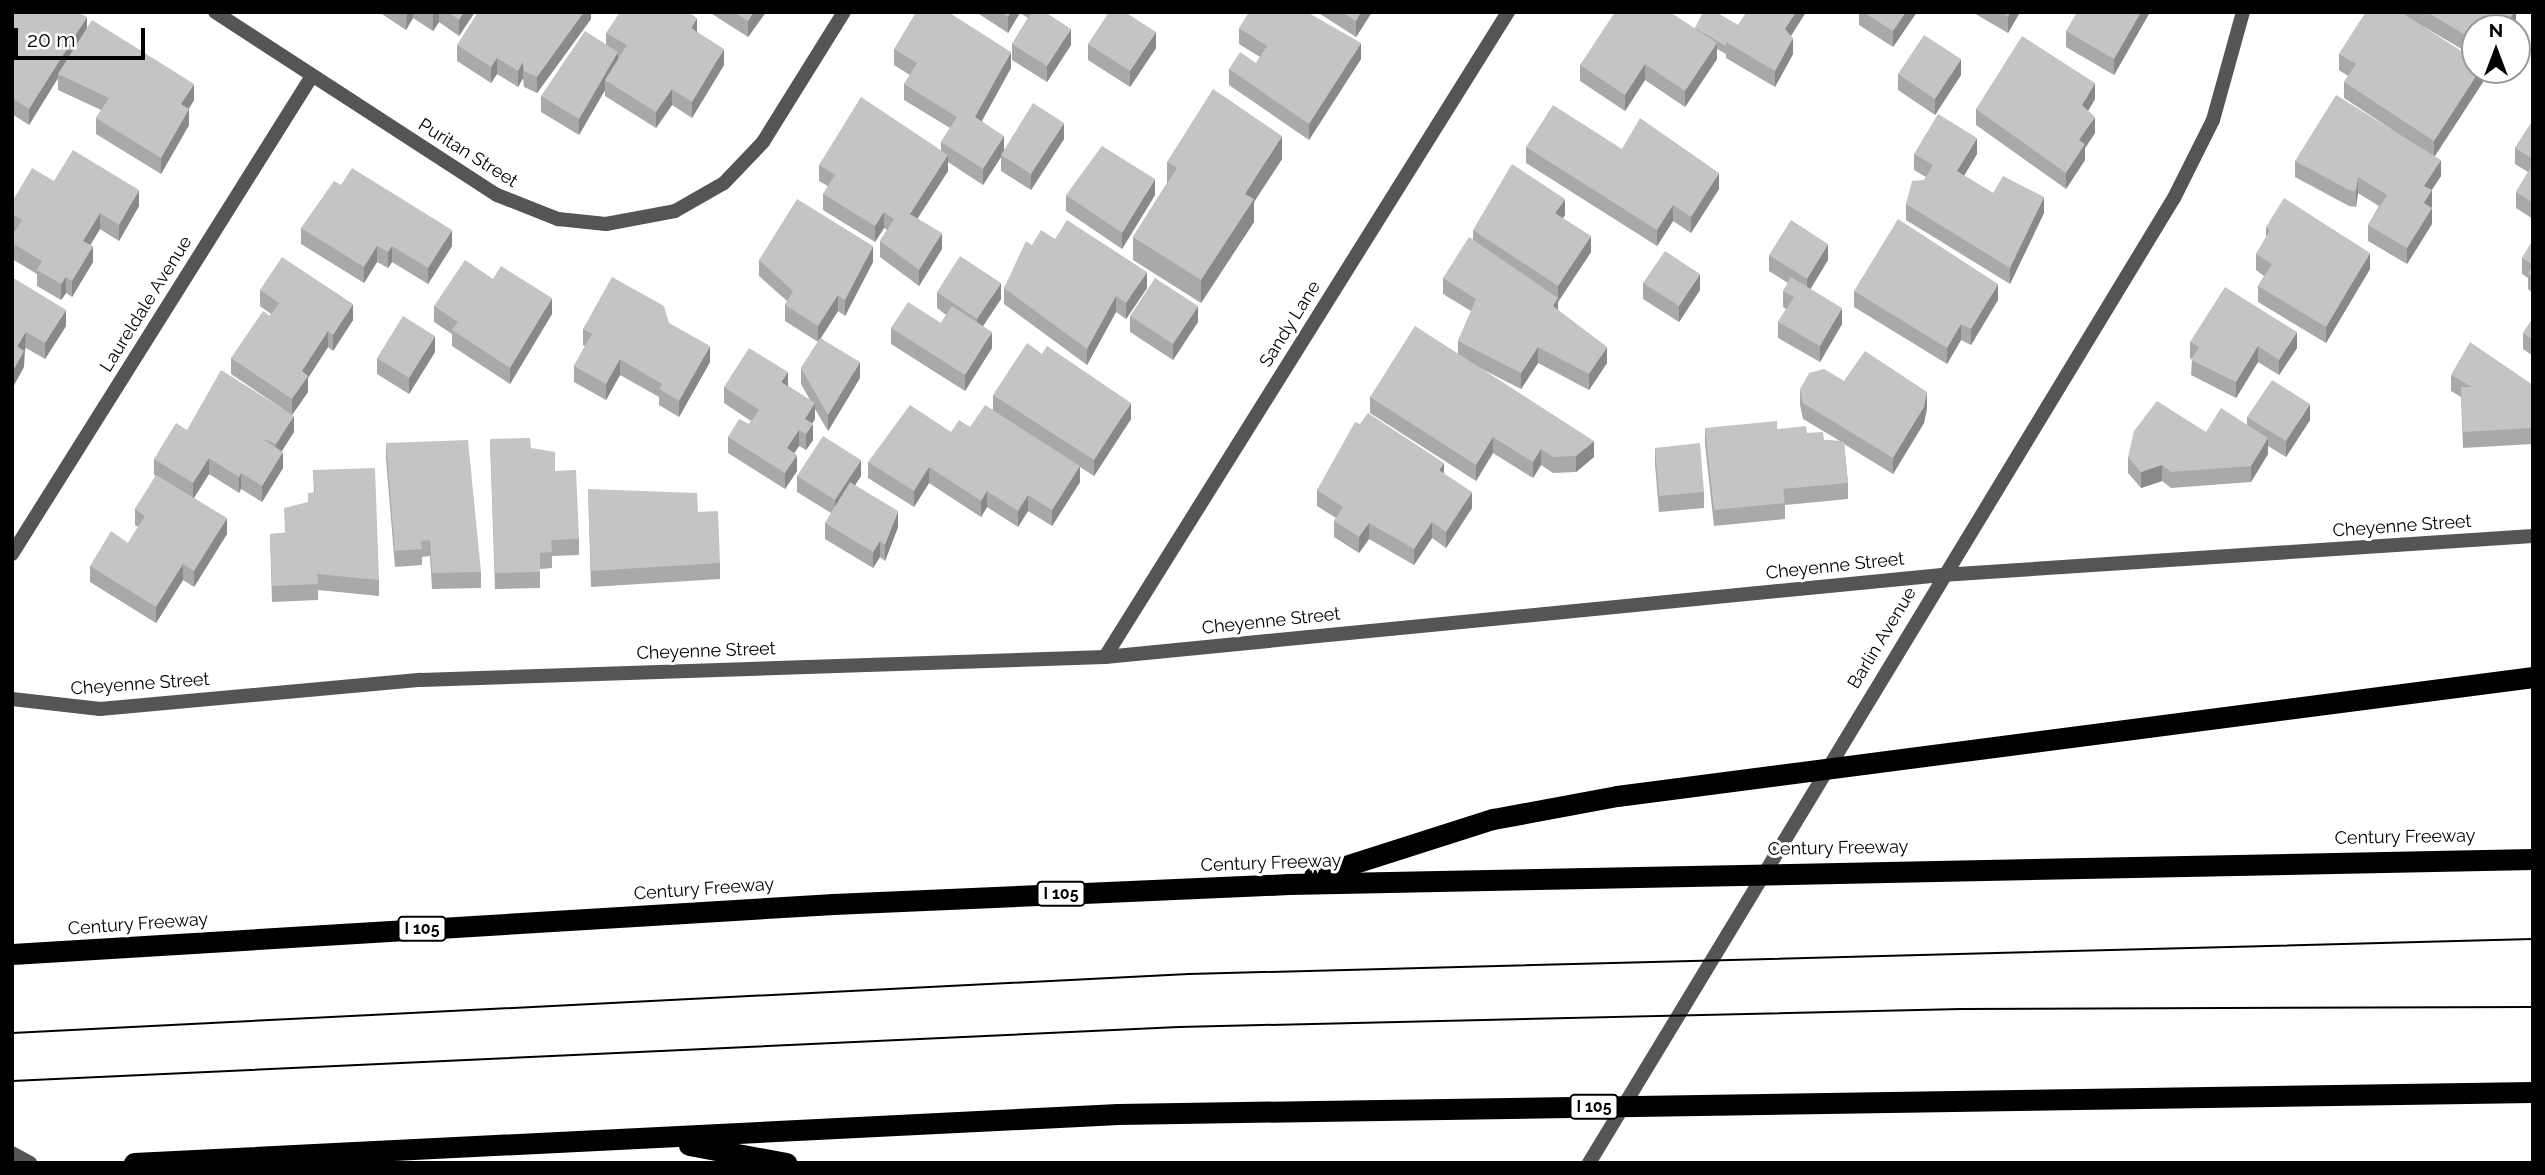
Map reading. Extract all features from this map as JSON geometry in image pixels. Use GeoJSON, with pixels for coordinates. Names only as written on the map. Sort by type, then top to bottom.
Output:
{"type":"FeatureCollection","features":[{"type":"Feature","properties":{"kind":"highway"},"geometry":{"type":"LineString","coordinates":[[1289,884],[1493,819],[1617,796],[2533,677]]}},
{"type":"Feature","properties":{"kind":"highway","name":"Century Freeway"},"geometry":{"type":"LineString","coordinates":[[12,954],[819,904],[1289,884],[2533,859]]}},
{"type":"Feature","properties":{"kind":"highway","name":"I 105"},"geometry":{"type":"LineString","coordinates":[[134,1163],[1118,1114],[2533,1092]]}},
{"type":"Feature","properties":{"kind":"highway"},"geometry":{"type":"LineString","coordinates":[[656,1139],[786,1163]]}},
{"type":"Feature","properties":{"kind":"street","name":"Puritan Street"},"geometry":{"type":"LineString","coordinates":[[215,12],[513,204],[558,219],[607,225],[675,211],[724,183],[763,142],[844,12]]}},
{"type":"Feature","properties":{"kind":"street","name":"Sandy Lane"},"geometry":{"type":"LineString","coordinates":[[1105,657],[1508,12]]}},
{"type":"Feature","properties":{"kind":"street","name":"Barlin Avenue"},"geometry":{"type":"LineString","coordinates":[[1589,1163],[2205,143],[2243,12]]}},
{"type":"Feature","properties":{"kind":"street","name":"Laureldale Avenue"},"geometry":{"type":"LineString","coordinates":[[12,554],[312,76]]}},
{"type":"Feature","properties":{"kind":"street","name":"Cheyenne Street"},"geometry":{"type":"LineString","coordinates":[[12,699],[100,709],[421,680],[1105,657],[1942,575],[2533,536]]}},
{"type":"Feature","properties":{"kind":"street"},"geometry":{"type":"LineString","coordinates":[[12,1153],[30,1163]]}},
{"type":"Feature","properties":{"kind":"building"},"geometry":{"type":"Polygon","coordinates":[[[12,12],[78,12],[87,17],[29,109],[12,98],[12,12]]]}},
{"type":"Feature","properties":{"kind":"building"},"geometry":{"type":"Polygon","coordinates":[[[448,12],[464,12],[459,20],[448,12]]]}},
{"type":"Feature","properties":{"kind":"building"},"geometry":{"type":"Polygon","coordinates":[[[478,12],[584,12],[537,77],[524,71],[523,62],[518,71],[497,58],[491,67],[457,45],[478,12]]]}},
{"type":"Feature","properties":{"kind":"building"},"geometry":{"type":"Polygon","coordinates":[[[620,12],[688,12],[697,18],[691,28],[724,49],[692,102],[672,89],[656,112],[605,80],[627,45],[606,33],[620,12]]]}},
{"type":"Feature","properties":{"kind":"building"},"geometry":{"type":"Polygon","coordinates":[[[734,12],[754,12],[748,21],[734,12]]]}},
{"type":"Feature","properties":{"kind":"building"},"geometry":{"type":"Polygon","coordinates":[[[916,12],[948,12],[1011,52],[975,117],[1004,136],[983,169],[941,142],[957,117],[904,84],[917,63],[894,49],[916,12]]]}},
{"type":"Feature","properties":{"kind":"building"},"geometry":{"type":"Polygon","coordinates":[[[1032,12],[1045,12],[1071,29],[1047,66],[1012,44],[1032,12]]]}},
{"type":"Feature","properties":{"kind":"building"},"geometry":{"type":"Polygon","coordinates":[[[1109,12],[1125,12],[1156,32],[1130,71],[1088,44],[1109,12]]]}},
{"type":"Feature","properties":{"kind":"building"},"geometry":{"type":"Polygon","coordinates":[[[1249,12],[1307,12],[1361,43],[1309,124],[1229,69],[1240,52],[1256,63],[1267,46],[1239,28],[1249,12]]]}},
{"type":"Feature","properties":{"kind":"building"},"geometry":{"type":"Polygon","coordinates":[[[1342,12],[1361,12],[1356,21],[1342,12]]]}},
{"type":"Feature","properties":{"kind":"building"},"geometry":{"type":"Polygon","coordinates":[[[1615,12],[1670,12],[1717,43],[1685,91],[1645,64],[1625,95],[1580,65],[1615,12]]]}},
{"type":"Feature","properties":{"kind":"building"},"geometry":{"type":"Polygon","coordinates":[[[1703,12],[1716,12],[1738,25],[1726,46],[1695,28],[1703,12]]]}},
{"type":"Feature","properties":{"kind":"building"},"geometry":{"type":"Polygon","coordinates":[[[1747,12],[1796,12],[1785,29],[1793,38],[1775,71],[1726,42],[1747,12]]]}},
{"type":"Feature","properties":{"kind":"building"},"geometry":{"type":"Polygon","coordinates":[[[1863,12],[1906,12],[1893,31],[1863,12]]]}},
{"type":"Feature","properties":{"kind":"building"},"geometry":{"type":"Polygon","coordinates":[[[2077,12],[2141,12],[2114,59],[2066,31],[2077,12]]]}},
{"type":"Feature","properties":{"kind":"building"},"geometry":{"type":"Polygon","coordinates":[[[2366,12],[2401,12],[2461,51],[2461,84],[2471,84],[2434,141],[2344,82],[2356,64],[2339,54],[2366,12]]]}},
{"type":"Feature","properties":{"kind":"building"},"geometry":{"type":"Polygon","coordinates":[[[2427,12],[2514,12],[2461,14],[2461,33],[2427,12]]]}},
{"type":"Feature","properties":{"kind":"building"},"geometry":{"type":"Polygon","coordinates":[[[92,20],[194,84],[181,104],[189,109],[161,158],[96,118],[109,98],[58,74],[92,20]]]}},
{"type":"Feature","properties":{"kind":"building"},"geometry":{"type":"Polygon","coordinates":[[[585,31],[618,52],[579,119],[541,96],[585,31]]]}},
{"type":"Feature","properties":{"kind":"building"},"geometry":{"type":"Polygon","coordinates":[[[1924,35],[1961,59],[1935,99],[1898,74],[1924,35]]]}},
{"type":"Feature","properties":{"kind":"building"},"geometry":{"type":"Polygon","coordinates":[[[2022,36],[2095,83],[2082,105],[2095,117],[2079,140],[2085,144],[2066,173],[1976,109],[2022,36]]]}},
{"type":"Feature","properties":{"kind":"building"},"geometry":{"type":"Polygon","coordinates":[[[1213,89],[1282,136],[1245,194],[1254,199],[1201,280],[1133,237],[1177,168],[1167,162],[1213,89]]]}},
{"type":"Feature","properties":{"kind":"building"},"geometry":{"type":"Polygon","coordinates":[[[2336,95],[2441,160],[2424,186],[2432,190],[2424,203],[2432,208],[2407,248],[2368,225],[2387,195],[2358,177],[2356,191],[2349,190],[2295,161],[2336,95]]]}},
{"type":"Feature","properties":{"kind":"building"},"geometry":{"type":"Polygon","coordinates":[[[861,97],[948,155],[910,214],[942,233],[919,270],[880,241],[894,219],[884,212],[875,226],[823,194],[835,175],[819,165],[861,97]]]}},
{"type":"Feature","properties":{"kind":"building"},"geometry":{"type":"Polygon","coordinates":[[[1033,103],[1064,123],[1031,174],[1001,155],[1033,103]]]}},
{"type":"Feature","properties":{"kind":"building"},"geometry":{"type":"Polygon","coordinates":[[[1553,105],[1622,149],[1640,118],[1719,173],[1691,217],[1673,205],[1657,230],[1526,147],[1553,105]]]}},
{"type":"Feature","properties":{"kind":"building"},"geometry":{"type":"Polygon","coordinates":[[[1938,114],[1977,138],[1957,171],[1993,193],[2003,176],[2044,197],[2010,268],[1906,204],[1912,181],[1924,180],[1933,165],[1914,154],[1938,114]]]}},
{"type":"Feature","properties":{"kind":"building"},"geometry":{"type":"Polygon","coordinates":[[[2533,120],[2533,159],[2515,148],[2533,120]]]}},
{"type":"Feature","properties":{"kind":"building"},"geometry":{"type":"Polygon","coordinates":[[[1102,146],[1155,179],[1122,233],[1066,195],[1102,146]]]}},
{"type":"Feature","properties":{"kind":"building"},"geometry":{"type":"Polygon","coordinates":[[[73,150],[139,190],[119,225],[100,213],[83,241],[93,246],[72,281],[66,277],[61,284],[37,270],[42,261],[12,243],[12,236],[22,220],[12,214],[12,202],[32,168],[54,181],[73,150]]]}},
{"type":"Feature","properties":{"kind":"building"},"geometry":{"type":"Polygon","coordinates":[[[1512,164],[1565,199],[1555,213],[1591,236],[1558,286],[1473,230],[1512,164]]]}},
{"type":"Feature","properties":{"kind":"building"},"geometry":{"type":"Polygon","coordinates":[[[2533,164],[2533,203],[2516,192],[2533,164]]]}},
{"type":"Feature","properties":{"kind":"building"},"geometry":{"type":"Polygon","coordinates":[[[352,168],[452,230],[428,268],[392,246],[388,252],[377,246],[364,267],[301,228],[334,181],[341,185],[352,168]]]}},
{"type":"Feature","properties":{"kind":"building"},"geometry":{"type":"Polygon","coordinates":[[[2284,198],[2370,253],[2326,327],[2258,286],[2272,264],[2256,254],[2270,230],[2266,227],[2284,198]]]}},
{"type":"Feature","properties":{"kind":"building"},"geometry":{"type":"Polygon","coordinates":[[[797,199],[873,246],[845,300],[838,295],[818,326],[785,305],[793,291],[759,260],[797,199]]]}},
{"type":"Feature","properties":{"kind":"building"},"geometry":{"type":"Polygon","coordinates":[[[1898,219],[1998,284],[1971,329],[1961,324],[1947,348],[1854,291],[1898,219]]]}},
{"type":"Feature","properties":{"kind":"building"},"geometry":{"type":"Polygon","coordinates":[[[1067,220],[1147,272],[1126,303],[1116,296],[1087,349],[1004,288],[1026,241],[1032,245],[1041,230],[1055,239],[1067,220]]]}},
{"type":"Feature","properties":{"kind":"building"},"geometry":{"type":"Polygon","coordinates":[[[1791,220],[1828,244],[1807,279],[1769,255],[1791,220]]]}},
{"type":"Feature","properties":{"kind":"building"},"geometry":{"type":"Polygon","coordinates":[[[1469,237],[1558,298],[1553,306],[1607,347],[1589,374],[1538,347],[1521,373],[1458,341],[1476,299],[1443,278],[1469,237]]]}},
{"type":"Feature","properties":{"kind":"building"},"geometry":{"type":"Polygon","coordinates":[[[2533,240],[2533,265],[2522,258],[2533,240]]]}},
{"type":"Feature","properties":{"kind":"building"},"geometry":{"type":"Polygon","coordinates":[[[1665,251],[1700,274],[1679,306],[1643,283],[1665,251]]]}},
{"type":"Feature","properties":{"kind":"building"},"geometry":{"type":"Polygon","coordinates":[[[960,256],[1001,283],[977,319],[937,292],[960,256]]]}},
{"type":"Feature","properties":{"kind":"building"},"geometry":{"type":"Polygon","coordinates":[[[282,257],[353,304],[333,335],[328,331],[302,371],[308,376],[292,399],[231,358],[263,311],[270,316],[279,303],[260,290],[282,257]]]}},
{"type":"Feature","properties":{"kind":"building"},"geometry":{"type":"Polygon","coordinates":[[[465,260],[493,279],[501,266],[552,298],[510,368],[452,330],[458,322],[434,306],[465,260]]]}},
{"type":"Feature","properties":{"kind":"building"},"geometry":{"type":"Polygon","coordinates":[[[12,277],[66,310],[45,343],[26,332],[17,346],[24,351],[12,373],[12,277]]]}},
{"type":"Feature","properties":{"kind":"building"},"geometry":{"type":"Polygon","coordinates":[[[612,277],[664,306],[669,323],[710,346],[679,401],[659,389],[662,384],[620,359],[606,384],[574,366],[592,334],[583,329],[612,277]]]}},
{"type":"Feature","properties":{"kind":"building"},"geometry":{"type":"Polygon","coordinates":[[[1791,277],[1842,308],[1820,346],[1778,322],[1794,297],[1783,291],[1791,277]]]}},
{"type":"Feature","properties":{"kind":"building"},"geometry":{"type":"Polygon","coordinates":[[[1155,278],[1198,306],[1173,344],[1130,316],[1155,278]]]}},
{"type":"Feature","properties":{"kind":"building"},"geometry":{"type":"Polygon","coordinates":[[[2225,287],[2297,332],[2279,360],[2258,346],[2236,382],[2191,360],[2199,347],[2190,342],[2225,287]]]}},
{"type":"Feature","properties":{"kind":"building"},"geometry":{"type":"Polygon","coordinates":[[[908,302],[941,323],[952,306],[992,332],[965,375],[891,328],[908,302]]]}},
{"type":"Feature","properties":{"kind":"building"},"geometry":{"type":"Polygon","coordinates":[[[403,316],[435,336],[409,378],[377,358],[403,316]]]}},
{"type":"Feature","properties":{"kind":"building"},"geometry":{"type":"Polygon","coordinates":[[[2533,318],[2533,340],[2523,333],[2533,318]]]}},
{"type":"Feature","properties":{"kind":"building"},"geometry":{"type":"Polygon","coordinates":[[[1415,326],[1594,441],[1576,456],[1553,457],[1541,449],[1533,462],[1493,437],[1476,465],[1370,397],[1415,326]]]}},
{"type":"Feature","properties":{"kind":"building"},"geometry":{"type":"Polygon","coordinates":[[[820,338],[860,362],[828,415],[801,368],[820,338]]]}},
{"type":"Feature","properties":{"kind":"building"},"geometry":{"type":"Polygon","coordinates":[[[2470,342],[2533,385],[2533,428],[2463,432],[2461,387],[2472,387],[2451,375],[2470,342]]]}},
{"type":"Feature","properties":{"kind":"building"},"geometry":{"type":"Polygon","coordinates":[[[1027,343],[1042,354],[1047,346],[1131,403],[1094,460],[993,395],[1027,343]]]}},
{"type":"Feature","properties":{"kind":"building"},"geometry":{"type":"Polygon","coordinates":[[[749,348],[788,372],[781,382],[815,403],[805,419],[813,424],[806,434],[799,430],[787,448],[797,455],[785,473],[728,437],[739,419],[749,424],[759,410],[724,387],[749,348]]]}},
{"type":"Feature","properties":{"kind":"building"},"geometry":{"type":"Polygon","coordinates":[[[1865,351],[1927,392],[1924,407],[1893,458],[1803,403],[1800,389],[1809,373],[1824,369],[1844,381],[1865,351]]]}},
{"type":"Feature","properties":{"kind":"building"},"geometry":{"type":"Polygon","coordinates":[[[221,370],[294,416],[276,444],[261,438],[283,452],[262,486],[241,473],[239,477],[209,458],[193,483],[154,459],[176,423],[187,430],[221,370]]]}},
{"type":"Feature","properties":{"kind":"building"},"geometry":{"type":"Polygon","coordinates":[[[2272,380],[2310,404],[2286,441],[2247,417],[2272,380]]]}},
{"type":"Feature","properties":{"kind":"building"},"geometry":{"type":"Polygon","coordinates":[[[2157,401],[2206,432],[2221,408],[2268,438],[2251,466],[2171,472],[2162,465],[2141,472],[2128,457],[2134,431],[2157,401]]]}},
{"type":"Feature","properties":{"kind":"building"},"geometry":{"type":"Polygon","coordinates":[[[910,405],[951,432],[959,420],[970,427],[985,405],[1080,466],[1052,510],[1028,495],[1018,511],[987,491],[981,501],[929,467],[914,491],[868,462],[910,405]]]}},
{"type":"Feature","properties":{"kind":"building"},"geometry":{"type":"Polygon","coordinates":[[[1368,413],[1444,463],[1439,470],[1472,492],[1446,532],[1432,522],[1414,549],[1369,523],[1359,537],[1334,521],[1343,507],[1317,490],[1355,422],[1360,424],[1368,413]]]}},
{"type":"Feature","properties":{"kind":"building"},"geometry":{"type":"Polygon","coordinates":[[[1777,421],[1777,429],[1806,426],[1807,433],[1823,432],[1824,440],[1844,442],[1848,483],[1783,489],[1785,503],[1714,510],[1705,428],[1777,421]]]}},
{"type":"Feature","properties":{"kind":"building"},"geometry":{"type":"Polygon","coordinates":[[[823,436],[861,460],[835,500],[797,476],[823,436]]]}},
{"type":"Feature","properties":{"kind":"building"},"geometry":{"type":"Polygon","coordinates":[[[530,438],[531,448],[555,452],[555,471],[576,470],[579,539],[551,540],[552,552],[540,553],[540,572],[495,573],[490,439],[530,438]]]}},
{"type":"Feature","properties":{"kind":"building"},"geometry":{"type":"Polygon","coordinates":[[[468,440],[481,572],[432,573],[430,540],[421,541],[422,549],[395,551],[386,443],[468,440]]]}},
{"type":"Feature","properties":{"kind":"building"},"geometry":{"type":"Polygon","coordinates":[[[1700,443],[1704,492],[1659,496],[1655,448],[1700,443]]]}},
{"type":"Feature","properties":{"kind":"building"},"geometry":{"type":"Polygon","coordinates":[[[375,468],[379,580],[317,574],[318,584],[272,586],[270,534],[285,533],[284,508],[308,502],[308,493],[315,492],[313,470],[375,468]]]}},
{"type":"Feature","properties":{"kind":"building"},"geometry":{"type":"Polygon","coordinates":[[[156,475],[227,518],[194,571],[183,564],[156,607],[90,566],[111,531],[128,543],[145,516],[135,509],[156,475]]]}},
{"type":"Feature","properties":{"kind":"building"},"geometry":{"type":"Polygon","coordinates":[[[850,482],[898,511],[885,545],[880,541],[873,552],[825,523],[850,482]]]}},
{"type":"Feature","properties":{"kind":"building"},"geometry":{"type":"Polygon","coordinates":[[[588,489],[697,493],[698,512],[718,511],[720,563],[591,571],[588,489]]]}},
{"type":"Feature","properties":{"kind":"tram line"},"geometry":{"type":"LineString","coordinates":[[12,1033],[1189,974],[2533,939]]}},
{"type":"Feature","properties":{"kind":"tram line"},"geometry":{"type":"LineString","coordinates":[[12,1081],[1179,1027],[1961,1009],[2533,1007]]}}]}
